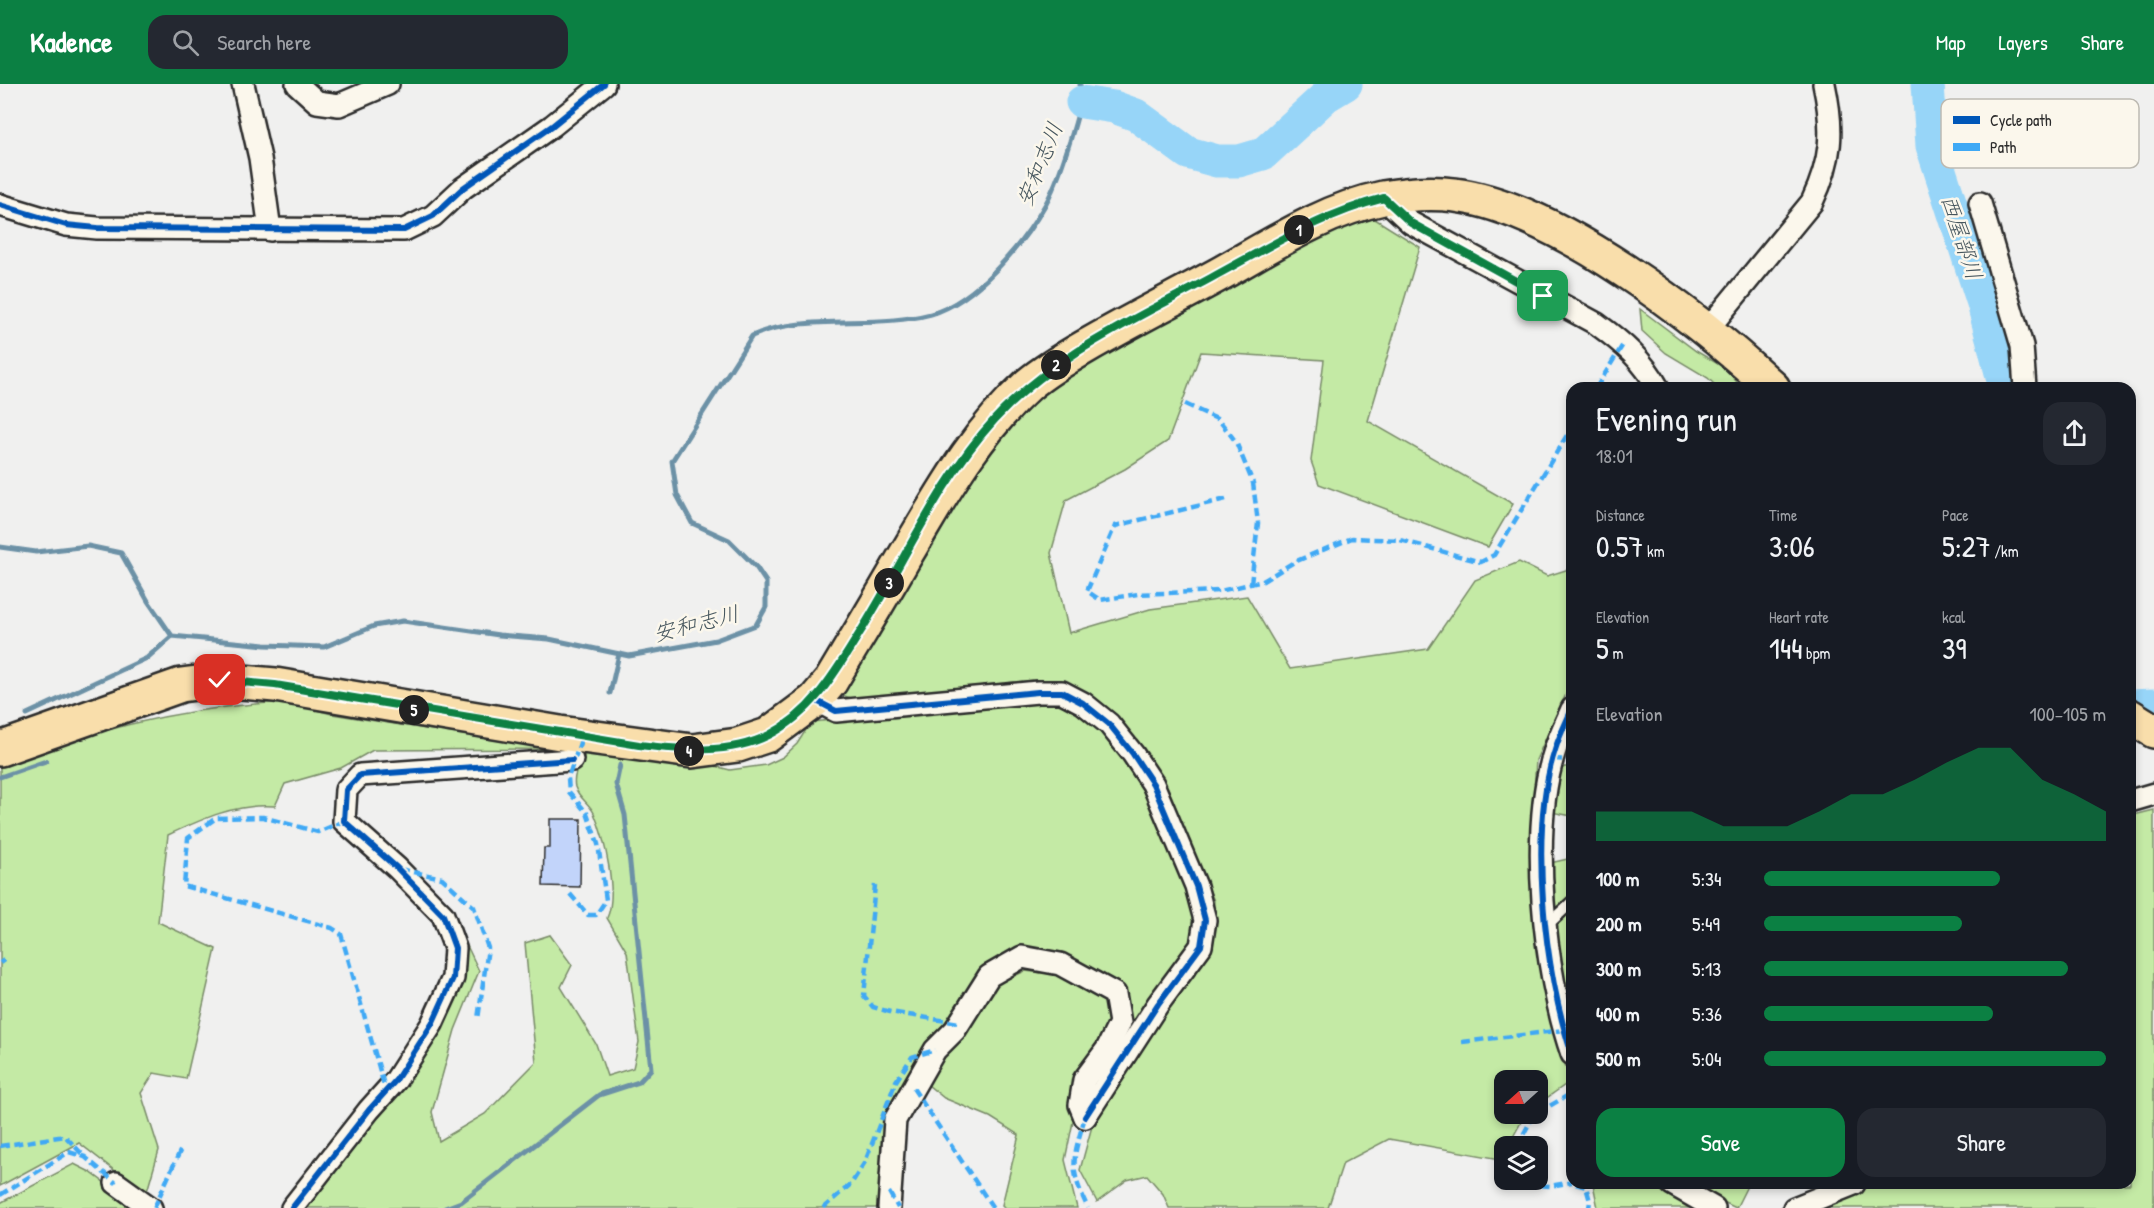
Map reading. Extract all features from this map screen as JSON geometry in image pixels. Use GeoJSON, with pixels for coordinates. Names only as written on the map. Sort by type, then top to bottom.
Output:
{"type":"FeatureCollection","features":[{"type":"Feature","properties":{"kind":"main road"},"geometry":{"type":"LineString","coordinates":[[0,749],[182,685],[220,680],[275,685],[560,733],[692,751],[738,745],[768,735],[815,700],[865,624],[960,463],[994,420],[1031,383],[1098,339],[1307,226],[1355,205],[1384,198],[1426,194],[1456,195],[1514,211],[1581,245],[1668,301],[1707,330],[1767,382]]}},
{"type":"Feature","properties":{"kind":"main road"},"geometry":{"type":"LineString","coordinates":[[2136,720],[2154,731]]}},
{"type":"Feature","properties":{"kind":"street"},"geometry":{"type":"LineString","coordinates":[[243,84],[260,158],[270,230]]}},
{"type":"Feature","properties":{"kind":"street"},"geometry":{"type":"LineString","coordinates":[[297,84],[317,102],[339,105],[388,84]]}},
{"type":"Feature","properties":{"kind":"street"},"geometry":{"type":"LineString","coordinates":[[0,205],[66,225],[97,228],[404,230],[433,216],[464,188],[552,126],[604,84]]}},
{"type":"Feature","properties":{"kind":"street"},"geometry":{"type":"LineString","coordinates":[[1707,330],[1812,202],[1819,187],[1830,149],[1831,117],[1824,84]]}},
{"type":"Feature","properties":{"kind":"street"},"geometry":{"type":"LineString","coordinates":[[1384,198],[1411,223],[1597,324],[1624,343],[1646,366],[1655,382]]}},
{"type":"Feature","properties":{"kind":"street"},"geometry":{"type":"LineString","coordinates":[[1980,203],[2022,346],[2025,382]]}},
{"type":"Feature","properties":{"kind":"street"},"geometry":{"type":"LineString","coordinates":[[815,700],[836,711],[1038,692],[1062,692],[1083,704],[1109,724],[1153,784],[1196,886],[1205,920],[1201,946],[1158,1004],[1085,1117],[1080,1106],[1084,1080],[1107,1049],[1120,1023],[1115,994],[1060,964],[1022,957],[989,976],[955,1030],[935,1050],[895,1120],[889,1208]]}},
{"type":"Feature","properties":{"kind":"street"},"geometry":{"type":"LineString","coordinates":[[1566,722],[1555,747],[1544,802],[1542,863],[1546,926],[1566,1036]]}},
{"type":"Feature","properties":{"kind":"street"},"geometry":{"type":"LineString","coordinates":[[292,1208],[369,1110],[396,1080],[432,1024],[453,978],[454,948],[443,915],[397,868],[344,821],[346,790],[360,775],[572,759]]}},
{"type":"Feature","properties":{"kind":"street"},"geometry":{"type":"LineString","coordinates":[[2136,799],[2154,794]]}},
{"type":"Feature","properties":{"kind":"street"},"geometry":{"type":"LineString","coordinates":[[116,1183],[151,1208]]}},
{"type":"Feature","properties":{"kind":"street"},"geometry":{"type":"LineString","coordinates":[[1681,1189],[1714,1208]]}},
{"type":"Feature","properties":{"kind":"street"},"geometry":{"type":"LineString","coordinates":[[1794,1208],[1842,1189]]}},
{"type":"Feature","properties":{"kind":"lane"},"geometry":{"type":"LineString","coordinates":[[1546,926],[1566,908]]}},
{"type":"Feature","properties":{"kind":"green space"},"geometry":{"type":"Polygon","coordinates":[[[1375,219],[1420,247],[1368,421],[1513,504],[1488,547],[1319,484],[1311,461],[1324,360],[1201,352],[1168,441],[1125,469],[1066,500],[1051,553],[1069,633],[1150,609],[1247,596],[1290,669],[1428,649],[1475,580],[1519,562],[1547,576],[1566,570],[1566,694],[1536,760],[1530,854],[1538,947],[1566,1068],[1566,1084],[1548,1097],[1548,1070],[1494,1070],[1494,1124],[1520,1124],[1513,1136],[1494,1136],[1494,1158],[1389,1139],[1343,1163],[1328,1208],[1169,1208],[1163,1194],[1147,1175],[1127,1180],[1097,1202],[1080,1170],[1092,1126],[1176,993],[1211,948],[1214,901],[1168,788],[1121,720],[1067,686],[1035,680],[852,699],[838,693],[932,547],[985,452],[1056,382],[1231,280],[1349,221],[1375,219]]]}},
{"type":"Feature","properties":{"kind":"green space"},"geometry":{"type":"Polygon","coordinates":[[[1640,309],[1696,351],[1725,368],[1737,382],[1712,382],[1666,353],[1642,331],[1640,309]]]}},
{"type":"Feature","properties":{"kind":"green space"},"geometry":{"type":"Polygon","coordinates":[[[1055,700],[1068,703],[1101,726],[1146,788],[1186,885],[1194,918],[1194,940],[1087,1103],[1123,989],[1027,949],[969,988],[904,1088],[882,1208],[306,1208],[427,1049],[457,987],[453,916],[479,971],[455,1030],[432,1112],[439,1141],[485,1114],[536,1062],[525,943],[550,935],[572,965],[561,987],[596,1044],[607,1076],[633,1068],[639,1042],[627,952],[607,918],[610,907],[611,881],[598,824],[574,782],[586,752],[707,764],[730,770],[766,765],[783,757],[797,744],[811,722],[1055,700]]]}},
{"type":"Feature","properties":{"kind":"green space"},"geometry":{"type":"Polygon","coordinates":[[[284,702],[332,714],[552,749],[373,750],[341,768],[285,784],[275,806],[247,807],[220,813],[168,835],[158,922],[216,949],[186,1079],[154,1073],[141,1093],[159,1150],[146,1195],[79,1143],[0,1186],[0,766],[34,753],[139,722],[211,709],[284,702]]]}},
{"type":"Feature","properties":{"kind":"green space"},"geometry":{"type":"Polygon","coordinates":[[[1566,767],[1566,815],[1551,812],[1559,769],[1566,767]]]}},
{"type":"Feature","properties":{"kind":"green space"},"geometry":{"type":"Polygon","coordinates":[[[2154,810],[2154,1208],[1819,1208],[1862,1189],[2136,1189],[2136,814],[2154,810]]]}},
{"type":"Feature","properties":{"kind":"green space"},"geometry":{"type":"Polygon","coordinates":[[[1566,859],[1566,989],[1559,958],[1550,863],[1566,859]]]}},
{"type":"Feature","properties":{"kind":"green space"},"geometry":{"type":"Polygon","coordinates":[[[1025,971],[1061,975],[1107,999],[1109,1024],[1077,1072],[1069,1103],[1074,1117],[1065,1160],[1077,1208],[1005,1208],[1002,1205],[1019,1135],[990,1117],[944,1098],[928,1085],[943,1055],[963,1038],[993,986],[1025,971]]]}},
{"type":"Feature","properties":{"kind":"green space"},"geometry":{"type":"Polygon","coordinates":[[[74,1164],[90,1172],[139,1208],[0,1208],[0,1203],[74,1164]]]}},
{"type":"Feature","properties":{"kind":"green space"},"geometry":{"type":"Polygon","coordinates":[[[1594,1189],[1662,1189],[1690,1208],[1598,1208],[1594,1189]]]}},
{"type":"Feature","properties":{"kind":"green space"},"geometry":{"type":"Polygon","coordinates":[[[1696,1189],[1746,1189],[1736,1208],[1696,1189]]]}},
{"type":"Feature","properties":{"kind":"building"},"geometry":{"type":"Polygon","coordinates":[[[550,819],[581,819],[580,887],[543,886],[544,848],[550,848],[550,819]]]}},
{"type":"Feature","properties":{"kind":"waterway","name":"安和志川"},"geometry":{"type":"LineString","coordinates":[[0,547],[36,552],[88,546],[121,553],[148,601],[172,636],[265,645],[324,647],[374,626],[403,621],[499,635],[549,639],[629,656],[716,640],[756,625],[766,607],[766,582],[756,567],[729,540],[692,523],[677,495],[672,461],[752,336],[793,325],[886,321],[931,314],[965,297],[981,284],[1024,237],[1049,197],[1062,166],[1076,120],[1080,84]]}},
{"type":"Feature","properties":{"kind":"waterway","name":"西屋部川"},"geometry":{"type":"LineString","coordinates":[[1082,102],[1114,107],[1136,115],[1188,153],[1217,161],[1239,161],[1263,154],[1326,96],[1346,84]]}},
{"type":"Feature","properties":{"kind":"waterway","name":"西屋部川"},"geometry":{"type":"LineString","coordinates":[[1928,84],[1932,146],[1983,303],[2003,382]]}},
{"type":"Feature","properties":{"kind":"waterway"},"geometry":{"type":"LineString","coordinates":[[27,714],[147,658],[172,636]]}},
{"type":"Feature","properties":{"kind":"waterway"},"geometry":{"type":"LineString","coordinates":[[610,693],[619,654]]}},
{"type":"Feature","properties":{"kind":"waterway","name":"西屋部川"},"geometry":{"type":"LineString","coordinates":[[2136,706],[2154,705]]}},
{"type":"Feature","properties":{"kind":"waterway"},"geometry":{"type":"LineString","coordinates":[[0,777],[46,761]]}},
{"type":"Feature","properties":{"kind":"waterway"},"geometry":{"type":"LineString","coordinates":[[445,1208],[461,1202],[599,1095],[639,1082],[651,1069],[625,815],[616,784],[620,765]]}},
{"type":"Feature","properties":{"kind":"marked path"},"geometry":{"type":"LineString","coordinates":[[1600,382],[1624,343]]}},
{"type":"Feature","properties":{"kind":"marked path"},"geometry":{"type":"LineString","coordinates":[[1185,404],[1219,420],[1236,442],[1253,483],[1258,523],[1251,584]]}},
{"type":"Feature","properties":{"kind":"marked path"},"geometry":{"type":"LineString","coordinates":[[1226,499],[1115,526],[1087,591],[1100,600],[1138,594],[1220,591],[1263,581],[1294,562],[1352,538],[1400,540],[1481,562],[1494,555],[1566,437]]}},
{"type":"Feature","properties":{"kind":"marked path"},"geometry":{"type":"LineString","coordinates":[[570,894],[588,915],[596,915],[606,900],[598,844],[587,813],[569,792],[568,778],[582,737]]}},
{"type":"Feature","properties":{"kind":"marked path"},"geometry":{"type":"LineString","coordinates":[[1553,759],[1566,760]]}},
{"type":"Feature","properties":{"kind":"marked path"},"geometry":{"type":"LineString","coordinates":[[344,821],[318,832],[263,817],[216,818],[188,838],[184,886],[332,928],[341,934],[386,1092]]}},
{"type":"Feature","properties":{"kind":"marked path"},"geometry":{"type":"LineString","coordinates":[[400,869],[442,878],[474,907],[488,948],[478,1019]]}},
{"type":"Feature","properties":{"kind":"marked path"},"geometry":{"type":"LineString","coordinates":[[875,885],[864,996],[873,1007],[890,1012],[959,1023]]}},
{"type":"Feature","properties":{"kind":"marked path"},"geometry":{"type":"LineString","coordinates":[[0,963],[4,960]]}},
{"type":"Feature","properties":{"kind":"marked path"},"geometry":{"type":"LineString","coordinates":[[1462,1042],[1564,1030]]}},
{"type":"Feature","properties":{"kind":"marked path"},"geometry":{"type":"LineString","coordinates":[[823,1208],[851,1184],[865,1162],[896,1081],[912,1057],[935,1050]]}},
{"type":"Feature","properties":{"kind":"marked path"},"geometry":{"type":"LineString","coordinates":[[913,1088],[993,1208]]}},
{"type":"Feature","properties":{"kind":"marked path"},"geometry":{"type":"LineString","coordinates":[[1522,1136],[1534,1115],[1566,1096]]}},
{"type":"Feature","properties":{"kind":"marked path"},"geometry":{"type":"LineString","coordinates":[[1085,1117],[1074,1163],[1077,1183],[1088,1208]]}},
{"type":"Feature","properties":{"kind":"marked path"},"geometry":{"type":"LineString","coordinates":[[0,1146],[65,1136],[83,1155]]}},
{"type":"Feature","properties":{"kind":"marked path"},"geometry":{"type":"LineString","coordinates":[[154,1208],[181,1149]]}},
{"type":"Feature","properties":{"kind":"marked path"},"geometry":{"type":"LineString","coordinates":[[0,1195],[69,1152],[85,1157],[116,1183]]}},
{"type":"Feature","properties":{"kind":"marked path"},"geometry":{"type":"LineString","coordinates":[[1548,1186],[1566,1183]]}},
{"type":"Feature","properties":{"kind":"marked path"},"geometry":{"type":"LineString","coordinates":[[1587,1189],[1590,1201],[1589,1208]]}},
{"type":"Feature","properties":{"kind":"marked path"},"geometry":{"type":"LineString","coordinates":[[889,1192],[898,1208]]}},
{"type":"Feature","properties":{"kind":"cycle path"},"geometry":{"type":"LineString","coordinates":[[0,205],[66,225],[97,228],[404,230],[433,216],[463,188],[552,126],[604,84]]}},
{"type":"Feature","properties":{"kind":"cycle path"},"geometry":{"type":"LineString","coordinates":[[815,700],[836,711],[1038,692],[1062,692],[1083,703],[1109,724],[1153,784],[1196,886],[1205,920],[1201,946],[1158,1004],[1085,1117]]}},
{"type":"Feature","properties":{"kind":"cycle path"},"geometry":{"type":"LineString","coordinates":[[1566,723],[1547,780],[1541,859],[1547,943],[1566,1034]]}},
{"type":"Feature","properties":{"kind":"cycle path"},"geometry":{"type":"LineString","coordinates":[[292,1208],[369,1110],[396,1080],[432,1024],[453,978],[455,948],[443,915],[397,868],[344,821],[346,790],[360,775],[572,760]]}},
{"type":"Feature","properties":{"kind":"route"},"geometry":{"type":"LineString","coordinates":[[220,680],[275,685],[375,704],[639,745],[692,751],[738,745],[768,735],[788,723],[815,700],[831,681],[960,463],[994,420],[1031,383],[1098,339],[1307,226],[1355,205],[1384,198],[1411,223],[1543,296]]}}]}
